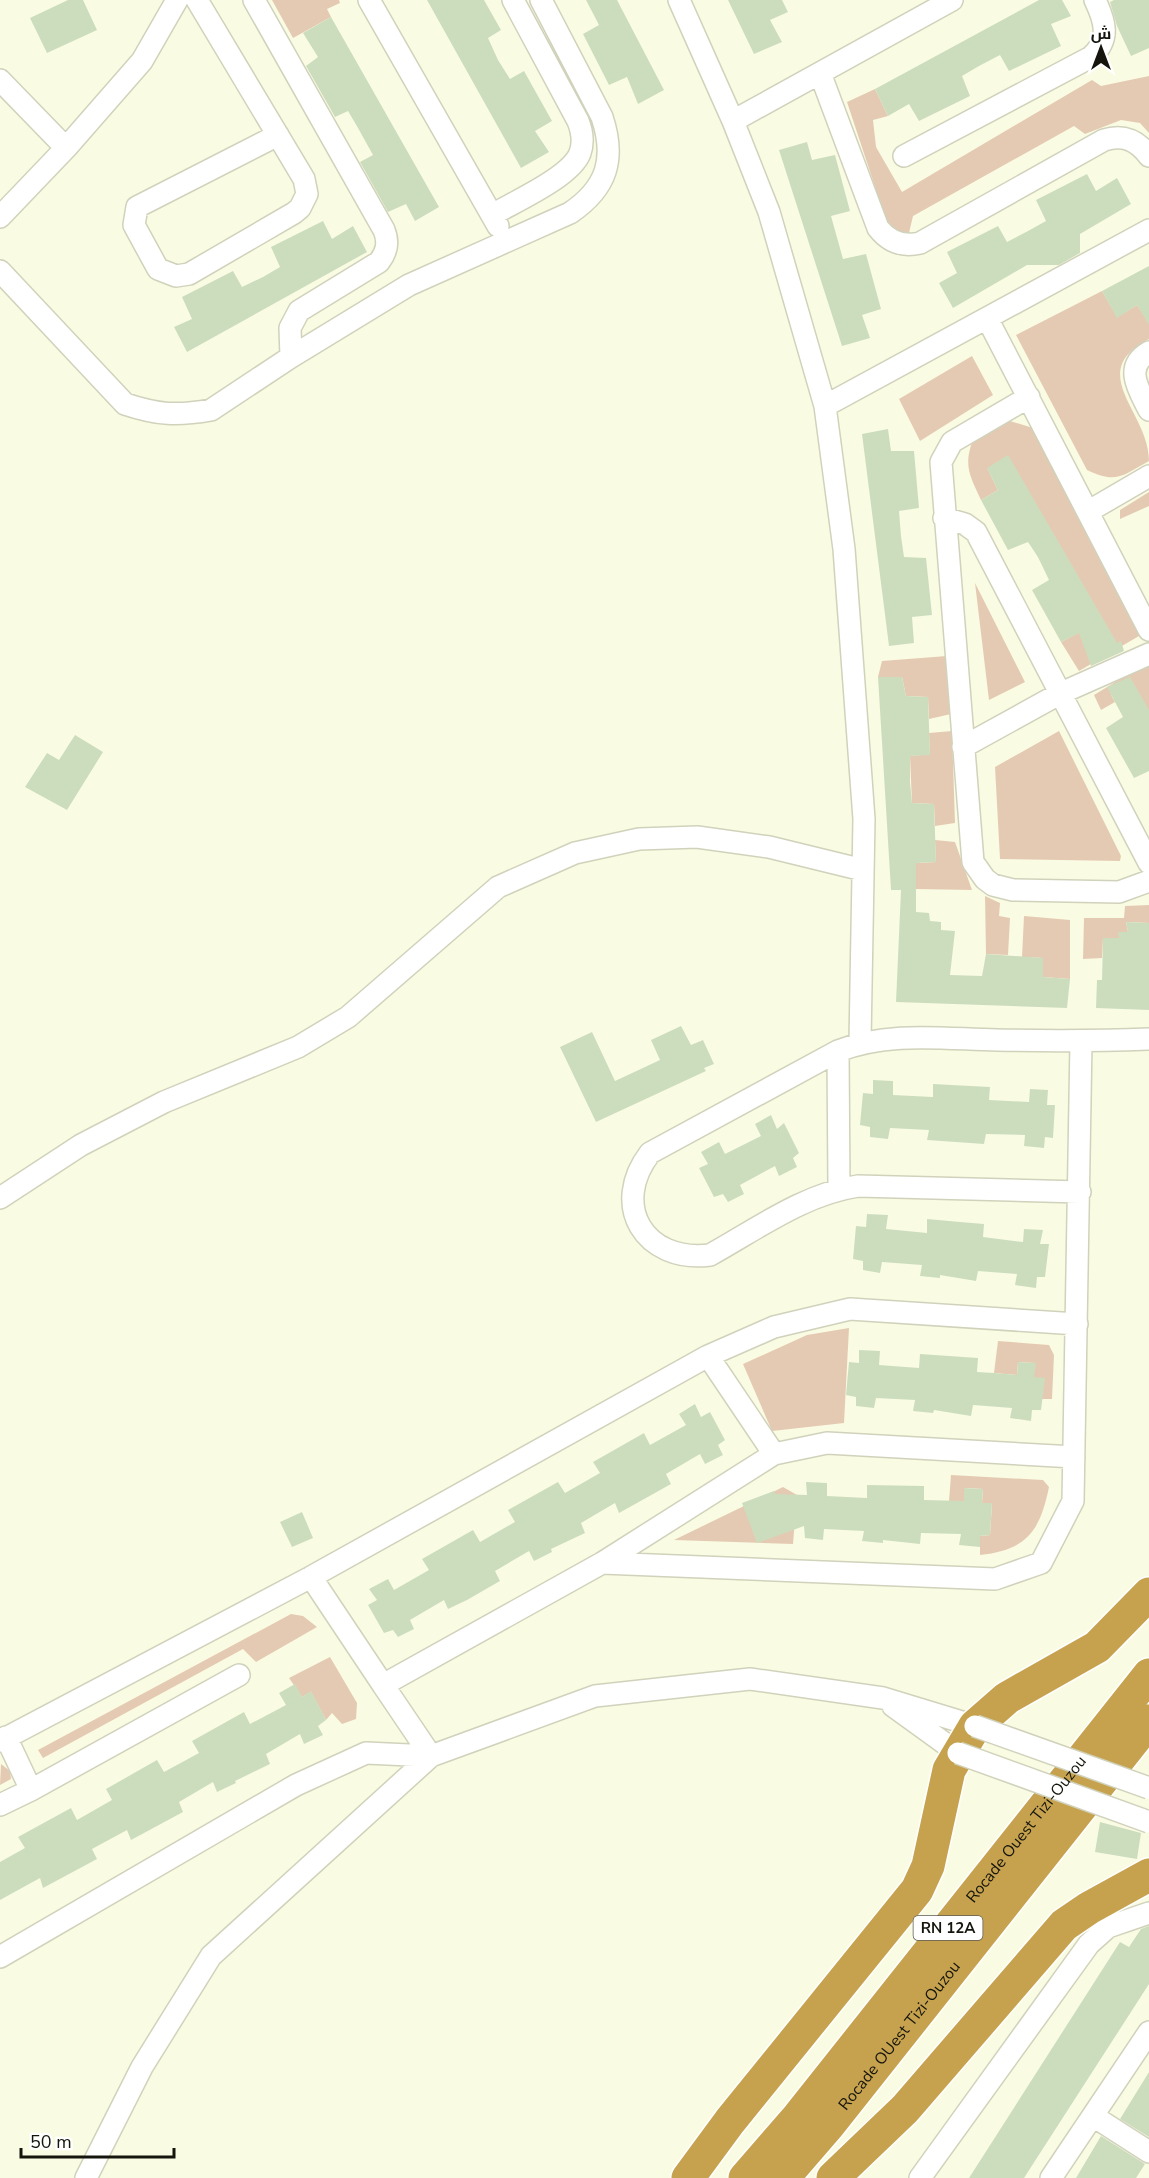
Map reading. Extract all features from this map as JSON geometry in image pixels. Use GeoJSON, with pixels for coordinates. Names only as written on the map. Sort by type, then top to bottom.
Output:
{"type":"FeatureCollection","features":[{"type":"Feature","properties":{"kind":"highway"},"geometry":{"type":"LineString","coordinates":[[688,2178],[718,2136],[917,1890],[928,1866],[944,1787],[958,1753],[975,1726],[1007,1698],[1097,1647],[1149,1594]]}},
{"type":"Feature","properties":{"kind":"highway","name":"Rocade Ouest Tizi-Ouzou"},"geometry":{"type":"LineString","coordinates":[[745,2178],[798,2117],[1149,1675]]}},
{"type":"Feature","properties":{"kind":"highway","name":"Rocade OUest Tizi-Ouzou"},"geometry":{"type":"LineString","coordinates":[[783,2178],[836,2117],[1149,1721]]}},
{"type":"Feature","properties":{"kind":"highway"},"geometry":{"type":"LineString","coordinates":[[833,2178],[905,2109],[1064,1925],[1089,1908],[1149,1875]]}},
{"type":"Feature","properties":{"kind":"street"},"geometry":{"type":"LineString","coordinates":[[0,217],[66,148],[142,61],[177,0]]}},
{"type":"Feature","properties":{"kind":"street"},"geometry":{"type":"LineString","coordinates":[[197,0],[278,135],[306,186],[307,194],[300,208],[189,274],[176,276],[158,269],[134,225],[138,207],[278,135]]}},
{"type":"Feature","properties":{"kind":"street"},"geometry":{"type":"LineString","coordinates":[[254,0],[384,230],[387,242],[384,256],[379,262],[299,311],[290,328],[291,357]]}},
{"type":"Feature","properties":{"kind":"street"},"geometry":{"type":"LineString","coordinates":[[369,0],[507,241]]}},
{"type":"Feature","properties":{"kind":"street"},"geometry":{"type":"LineString","coordinates":[[492,215],[566,171],[580,153],[582,142],[578,121],[513,0]]}},
{"type":"Feature","properties":{"kind":"street"},"geometry":{"type":"LineString","coordinates":[[0,271],[125,404],[152,413],[179,415],[211,410],[291,357],[409,285],[570,213],[585,202],[597,188],[606,171],[609,153],[608,134],[602,117],[541,0]]}},
{"type":"Feature","properties":{"kind":"street"},"geometry":{"type":"LineString","coordinates":[[679,0],[734,121],[769,212],[825,406],[844,549],[855,668],[864,819],[860,1042]]}},
{"type":"Feature","properties":{"kind":"street"},"geometry":{"type":"LineString","coordinates":[[734,121],[952,0]]}},
{"type":"Feature","properties":{"kind":"street"},"geometry":{"type":"LineString","coordinates":[[904,156],[1091,57],[1102,44],[1106,27],[1095,0]]}},
{"type":"Feature","properties":{"kind":"street"},"geometry":{"type":"LineString","coordinates":[[820,73],[878,228],[897,243],[920,243],[1104,140],[1128,138],[1142,147],[1149,156]]}},
{"type":"Feature","properties":{"kind":"street"},"geometry":{"type":"LineString","coordinates":[[0,80],[66,148]]}},
{"type":"Feature","properties":{"kind":"street"},"geometry":{"type":"LineString","coordinates":[[825,406],[988,320],[1149,230]]}},
{"type":"Feature","properties":{"kind":"street"},"geometry":{"type":"LineString","coordinates":[[988,320],[1149,630]]}},
{"type":"Feature","properties":{"kind":"street"},"geometry":{"type":"LineString","coordinates":[[1149,352],[1138,361],[1134,379],[1149,410]]}},
{"type":"Feature","properties":{"kind":"street"},"geometry":{"type":"LineString","coordinates":[[1029,397],[962,435],[945,451],[940,473],[971,852],[978,871],[993,885],[1013,890],[1119,892],[1149,881]]}},
{"type":"Feature","properties":{"kind":"street"},"geometry":{"type":"LineString","coordinates":[[1089,512],[1149,476]]}},
{"type":"Feature","properties":{"kind":"street"},"geometry":{"type":"LineString","coordinates":[[944,518],[965,524],[976,532],[1149,863]]}},
{"type":"Feature","properties":{"kind":"street"},"geometry":{"type":"LineString","coordinates":[[963,747],[1059,694],[1149,654]]}},
{"type":"Feature","properties":{"kind":"street"},"geometry":{"type":"LineString","coordinates":[[0,1198],[81,1145],[164,1102],[298,1047],[348,1017],[498,887],[574,853],[639,839],[697,837],[769,846],[863,870]]}},
{"type":"Feature","properties":{"kind":"street"},"geometry":{"type":"LineString","coordinates":[[1080,1192],[858,1186],[839,1189],[808,1200],[710,1255],[692,1257],[674,1254],[658,1246],[645,1234],[636,1218],[632,1201],[636,1175],[650,1152],[838,1051],[860,1042],[894,1037],[1081,1042],[1149,1040]]}},
{"type":"Feature","properties":{"kind":"street"},"geometry":{"type":"LineString","coordinates":[[602,1563],[995,1579],[1041,1563],[1073,1502],[1081,1042]]}},
{"type":"Feature","properties":{"kind":"street"},"geometry":{"type":"LineString","coordinates":[[838,1051],[839,1189]]}},
{"type":"Feature","properties":{"kind":"street"},"geometry":{"type":"LineString","coordinates":[[31,1790],[3,1739],[311,1577],[708,1356],[774,1327],[850,1309],[1077,1324]]}},
{"type":"Feature","properties":{"kind":"street"},"geometry":{"type":"LineString","coordinates":[[708,1356],[774,1454]]}},
{"type":"Feature","properties":{"kind":"street"},"geometry":{"type":"LineString","coordinates":[[384,1685],[602,1563],[774,1454],[827,1443],[1074,1457]]}},
{"type":"Feature","properties":{"kind":"street"},"geometry":{"type":"LineString","coordinates":[[311,1577],[431,1756]]}},
{"type":"Feature","properties":{"kind":"street"},"geometry":{"type":"LineString","coordinates":[[0,1805],[239,1675]]}},
{"type":"Feature","properties":{"kind":"street"},"geometry":{"type":"LineString","coordinates":[[86,2178],[142,2067],[211,1956],[431,1756],[596,1696],[750,1679],[883,1698],[975,1726],[1149,1788]]}},
{"type":"Feature","properties":{"kind":"street"},"geometry":{"type":"LineString","coordinates":[[883,1698],[958,1753],[1149,1822]]}},
{"type":"Feature","properties":{"kind":"street"},"geometry":{"type":"LineString","coordinates":[[0,1957],[296,1785],[366,1753],[431,1756]]}},
{"type":"Feature","properties":{"kind":"street"},"geometry":{"type":"LineString","coordinates":[[920,2178],[1089,1944],[1115,1924],[1149,1913]]}},
{"type":"Feature","properties":{"kind":"street"},"geometry":{"type":"LineString","coordinates":[[1051,2178],[1149,2032]]}},
{"type":"Feature","properties":{"kind":"street"},"geometry":{"type":"LineString","coordinates":[[1093,2116],[1149,2152]]}},
{"type":"Feature","properties":{"kind":"shaded area"},"geometry":{"type":"Polygon","coordinates":[[[272,0],[339,0],[340,3],[327,9],[331,17],[293,38],[272,0]]]}},
{"type":"Feature","properties":{"kind":"shaded area"},"geometry":{"type":"Polygon","coordinates":[[[1149,76],[1149,133],[1140,123],[1121,120],[1085,134],[1074,126],[913,216],[909,233],[898,236],[890,232],[847,102],[875,89],[888,116],[873,120],[876,147],[902,192],[1092,80],[1101,86],[1149,76]]]}},
{"type":"Feature","properties":{"kind":"shaded area"},"geometry":{"type":"Polygon","coordinates":[[[1102,291],[1117,317],[1137,305],[1149,321],[1149,339],[1130,352],[1122,365],[1120,379],[1140,426],[1149,461],[1125,474],[1112,477],[1105,477],[1087,470],[1016,335],[1102,291]]]}},
{"type":"Feature","properties":{"kind":"shaded area"},"geometry":{"type":"Polygon","coordinates":[[[972,356],[993,395],[920,441],[899,399],[972,356]]]}},
{"type":"Feature","properties":{"kind":"shaded area"},"geometry":{"type":"Polygon","coordinates":[[[1010,421],[1033,428],[1142,623],[1139,636],[1079,671],[1061,642],[1080,632],[1092,651],[987,468],[998,490],[981,500],[969,469],[969,455],[974,437],[1010,421]]]}},
{"type":"Feature","properties":{"kind":"shaded area"},"geometry":{"type":"Polygon","coordinates":[[[1149,492],[1149,506],[1120,519],[1120,510],[1149,492]]]}},
{"type":"Feature","properties":{"kind":"shaded area"},"geometry":{"type":"Polygon","coordinates":[[[975,583],[1025,682],[989,700],[975,583]]]}},
{"type":"Feature","properties":{"kind":"shaded area"},"geometry":{"type":"Polygon","coordinates":[[[947,656],[951,714],[929,719],[928,697],[906,696],[902,677],[878,677],[882,661],[947,656]]]}},
{"type":"Feature","properties":{"kind":"shaded area"},"geometry":{"type":"Polygon","coordinates":[[[1143,665],[1149,666],[1149,711],[1111,695],[1115,702],[1101,710],[1094,695],[1143,665]]]}},
{"type":"Feature","properties":{"kind":"shaded area"},"geometry":{"type":"Polygon","coordinates":[[[952,731],[955,823],[935,826],[934,804],[912,803],[910,756],[930,754],[929,733],[952,731]]]}},
{"type":"Feature","properties":{"kind":"shaded area"},"geometry":{"type":"Polygon","coordinates":[[[1059,731],[1121,856],[1120,861],[1000,859],[995,767],[1059,731]]]}},
{"type":"Feature","properties":{"kind":"shaded area"},"geometry":{"type":"Polygon","coordinates":[[[935,840],[955,842],[972,890],[916,889],[916,863],[936,862],[935,840]]]}},
{"type":"Feature","properties":{"kind":"shaded area"},"geometry":{"type":"Polygon","coordinates":[[[985,896],[1000,903],[999,916],[1010,918],[1008,955],[986,954],[985,896]]]}},
{"type":"Feature","properties":{"kind":"shaded area"},"geometry":{"type":"Polygon","coordinates":[[[1149,905],[1149,923],[1126,922],[1128,932],[1119,938],[1103,938],[1102,958],[1083,959],[1084,918],[1124,918],[1125,906],[1149,905]]]}},
{"type":"Feature","properties":{"kind":"shaded area"},"geometry":{"type":"Polygon","coordinates":[[[1024,916],[1070,920],[1070,979],[1043,977],[1043,958],[1022,957],[1024,916]]]}},
{"type":"Feature","properties":{"kind":"shaded area"},"geometry":{"type":"Polygon","coordinates":[[[849,1328],[844,1423],[772,1431],[743,1364],[807,1335],[849,1328]]]}},
{"type":"Feature","properties":{"kind":"shaded area"},"geometry":{"type":"Polygon","coordinates":[[[998,1341],[1049,1345],[1054,1355],[1052,1399],[1042,1399],[1034,1377],[1034,1363],[1018,1362],[1017,1375],[994,1373],[998,1341]]]}},
{"type":"Feature","properties":{"kind":"shaded area"},"geometry":{"type":"Polygon","coordinates":[[[951,1475],[1043,1480],[1049,1487],[1036,1527],[1020,1543],[980,1555],[980,1536],[990,1535],[992,1504],[982,1503],[983,1489],[965,1488],[964,1501],[949,1501],[951,1475]]]}},
{"type":"Feature","properties":{"kind":"shaded area"},"geometry":{"type":"Polygon","coordinates":[[[783,1487],[797,1495],[793,1544],[674,1540],[783,1487]]]}},
{"type":"Feature","properties":{"kind":"shaded area"},"geometry":{"type":"Polygon","coordinates":[[[291,1614],[303,1616],[317,1627],[256,1662],[243,1649],[43,1758],[38,1750],[291,1614]]]}},
{"type":"Feature","properties":{"kind":"shaded area"},"geometry":{"type":"Polygon","coordinates":[[[330,1657],[357,1703],[356,1719],[342,1724],[332,1713],[326,1720],[311,1692],[302,1697],[289,1678],[330,1657]]]}},
{"type":"Feature","properties":{"kind":"shaded area"},"geometry":{"type":"Polygon","coordinates":[[[1,1764],[10,1771],[11,1779],[0,1785],[1,1764]]]}},
{"type":"Feature","properties":{"kind":"building"},"geometry":{"type":"Polygon","coordinates":[[[68,0],[83,0],[97,30],[47,53],[30,18],[68,0]]]}},
{"type":"Feature","properties":{"kind":"building"},"geometry":{"type":"Polygon","coordinates":[[[427,0],[484,0],[501,30],[488,38],[498,60],[510,79],[524,71],[552,121],[535,131],[549,152],[521,168],[427,0]]]}},
{"type":"Feature","properties":{"kind":"building"},"geometry":{"type":"Polygon","coordinates":[[[586,0],[617,0],[664,90],[638,104],[627,77],[609,85],[583,34],[599,25],[586,0]]]}},
{"type":"Feature","properties":{"kind":"building"},"geometry":{"type":"Polygon","coordinates":[[[728,0],[782,0],[788,12],[770,20],[782,42],[754,54],[728,0]]]}},
{"type":"Feature","properties":{"kind":"building"},"geometry":{"type":"Polygon","coordinates":[[[1039,0],[1062,0],[1071,16],[1051,24],[1061,46],[1009,71],[1000,55],[979,66],[962,76],[970,96],[919,121],[909,104],[888,116],[875,89],[1039,0]]]}},
{"type":"Feature","properties":{"kind":"building"},"geometry":{"type":"Polygon","coordinates":[[[1149,0],[1149,48],[1131,56],[1117,26],[1110,2],[1149,0]]]}},
{"type":"Feature","properties":{"kind":"building"},"geometry":{"type":"Polygon","coordinates":[[[331,17],[439,207],[415,221],[406,204],[388,212],[360,162],[373,155],[358,128],[348,111],[335,117],[306,66],[318,57],[303,33],[331,17]]]}},
{"type":"Feature","properties":{"kind":"building"},"geometry":{"type":"Polygon","coordinates":[[[807,142],[812,160],[835,155],[850,211],[831,216],[843,259],[866,254],[881,309],[862,315],[870,338],[842,346],[779,150],[807,142]]]}},
{"type":"Feature","properties":{"kind":"building"},"geometry":{"type":"Polygon","coordinates":[[[1087,174],[1096,191],[1117,178],[1131,204],[1080,234],[1080,253],[1059,265],[1027,265],[953,308],[939,283],[957,273],[947,252],[998,226],[1007,242],[1046,221],[1036,200],[1087,174]]]}},
{"type":"Feature","properties":{"kind":"building"},"geometry":{"type":"Polygon","coordinates":[[[323,221],[332,239],[353,226],[367,252],[187,352],[174,327],[192,319],[182,297],[233,271],[242,287],[263,277],[280,267],[271,247],[323,221]]]}},
{"type":"Feature","properties":{"kind":"building"},"geometry":{"type":"Polygon","coordinates":[[[1149,266],[1149,325],[1137,305],[1117,318],[1102,291],[1149,266]]]}},
{"type":"Feature","properties":{"kind":"building"},"geometry":{"type":"Polygon","coordinates":[[[888,429],[891,451],[914,451],[919,508],[899,511],[901,536],[904,557],[926,558],[932,615],[912,617],[914,643],[889,646],[862,434],[888,429]]]}},
{"type":"Feature","properties":{"kind":"building"},"geometry":{"type":"Polygon","coordinates":[[[1008,455],[1117,643],[1121,641],[1124,651],[1091,666],[1079,633],[1061,642],[1032,590],[1049,580],[1038,557],[1028,542],[1008,550],[981,500],[998,490],[987,468],[1008,455]]]}},
{"type":"Feature","properties":{"kind":"building"},"geometry":{"type":"Polygon","coordinates":[[[878,677],[902,677],[906,696],[928,697],[930,755],[910,756],[910,782],[912,803],[934,804],[936,862],[916,863],[916,912],[929,913],[930,921],[941,922],[941,930],[955,931],[950,975],[982,976],[986,954],[1043,958],[1043,977],[1070,979],[1067,1008],[896,1002],[901,890],[891,890],[878,677]]]}},
{"type":"Feature","properties":{"kind":"building"},"geometry":{"type":"Polygon","coordinates":[[[1130,677],[1149,710],[1149,771],[1134,778],[1106,728],[1123,717],[1107,687],[1130,677]]]}},
{"type":"Feature","properties":{"kind":"building"},"geometry":{"type":"Polygon","coordinates":[[[75,735],[103,752],[67,810],[25,787],[47,753],[59,760],[75,735]]]}},
{"type":"Feature","properties":{"kind":"building"},"geometry":{"type":"Polygon","coordinates":[[[1126,922],[1149,923],[1149,1010],[1096,1008],[1097,980],[1102,980],[1103,938],[1119,938],[1118,932],[1128,932],[1126,922]]]}},
{"type":"Feature","properties":{"kind":"building"},"geometry":{"type":"Polygon","coordinates":[[[681,1026],[691,1045],[703,1040],[714,1064],[704,1068],[706,1071],[596,1122],[560,1047],[592,1032],[615,1081],[660,1060],[651,1040],[681,1026]]]}},
{"type":"Feature","properties":{"kind":"building"},"geometry":{"type":"Polygon","coordinates":[[[873,1080],[893,1081],[893,1095],[933,1097],[933,1084],[990,1087],[989,1100],[1029,1102],[1030,1089],[1048,1090],[1047,1105],[1055,1105],[1053,1138],[1045,1137],[1044,1148],[1024,1146],[1025,1135],[986,1134],[984,1144],[927,1140],[929,1130],[890,1128],[888,1139],[870,1137],[870,1127],[860,1125],[863,1093],[873,1094],[873,1080]]]}},
{"type":"Feature","properties":{"kind":"building"},"geometry":{"type":"Polygon","coordinates":[[[771,1115],[777,1129],[784,1123],[799,1153],[793,1158],[797,1167],[779,1176],[775,1166],[740,1185],[744,1194],[728,1202],[723,1194],[714,1197],[699,1168],[708,1164],[701,1152],[719,1142],[725,1154],[761,1136],[755,1124],[771,1115]]]}},
{"type":"Feature","properties":{"kind":"building"},"geometry":{"type":"Polygon","coordinates":[[[867,1214],[888,1215],[886,1229],[927,1233],[927,1219],[984,1224],[983,1237],[1023,1242],[1024,1229],[1043,1230],[1040,1244],[1049,1244],[1045,1277],[1037,1277],[1036,1288],[1015,1285],[1017,1274],[978,1271],[976,1281],[940,1275],[940,1278],[920,1276],[922,1265],[882,1262],[880,1273],[863,1270],[863,1261],[853,1259],[856,1226],[866,1227],[867,1214]]]}},
{"type":"Feature","properties":{"kind":"building"},"geometry":{"type":"Polygon","coordinates":[[[859,1350],[880,1351],[879,1365],[919,1368],[920,1354],[978,1358],[977,1372],[1017,1375],[1018,1362],[1036,1363],[1034,1377],[1045,1378],[1041,1410],[1032,1410],[1031,1421],[1010,1418],[1012,1408],[973,1405],[971,1416],[934,1410],[933,1413],[913,1411],[915,1400],[876,1398],[874,1408],[856,1406],[856,1397],[846,1395],[849,1362],[859,1363],[859,1350]]]}},
{"type":"Feature","properties":{"kind":"building"},"geometry":{"type":"Polygon","coordinates":[[[695,1404],[701,1417],[710,1412],[725,1440],[718,1445],[723,1455],[705,1464],[700,1454],[666,1474],[671,1484],[619,1513],[615,1503],[581,1523],[585,1533],[551,1549],[552,1552],[534,1561],[529,1551],[495,1571],[500,1581],[467,1600],[448,1609],[444,1600],[410,1620],[414,1629],[398,1637],[393,1630],[384,1633],[368,1605],[377,1600],[369,1589],[388,1579],[394,1590],[429,1570],[422,1559],[473,1530],[480,1542],[515,1522],[508,1510],[558,1482],[565,1493],[600,1473],[593,1462],[644,1433],[650,1445],[686,1425],[679,1414],[695,1404]]]}},
{"type":"Feature","properties":{"kind":"building"},"geometry":{"type":"Polygon","coordinates":[[[806,1482],[827,1483],[827,1496],[867,1498],[867,1485],[924,1486],[924,1500],[964,1501],[964,1488],[983,1489],[982,1503],[992,1503],[990,1535],[980,1536],[980,1547],[959,1545],[961,1534],[921,1533],[920,1544],[883,1540],[883,1543],[862,1541],[864,1531],[824,1529],[823,1540],[805,1538],[804,1526],[757,1543],[742,1503],[774,1491],[775,1494],[807,1495],[806,1482]]]}},
{"type":"Feature","properties":{"kind":"building"},"geometry":{"type":"Polygon","coordinates":[[[302,1512],[313,1538],[292,1547],[280,1522],[302,1512]]]}},
{"type":"Feature","properties":{"kind":"building"},"geometry":{"type":"Polygon","coordinates":[[[295,1684],[302,1697],[311,1691],[326,1720],[318,1726],[323,1735],[304,1744],[300,1734],[266,1754],[270,1764],[235,1781],[236,1783],[217,1792],[213,1782],[179,1802],[183,1812],[131,1840],[127,1830],[92,1849],[97,1859],[43,1888],[40,1878],[0,1900],[0,1862],[25,1848],[18,1837],[71,1808],[77,1820],[112,1800],[106,1789],[157,1760],[164,1772],[199,1753],[192,1741],[244,1712],[250,1724],[286,1705],[279,1693],[295,1684]]]}},
{"type":"Feature","properties":{"kind":"building"},"geometry":{"type":"Polygon","coordinates":[[[1100,1822],[1141,1833],[1137,1859],[1095,1852],[1100,1822]]]}},
{"type":"Feature","properties":{"kind":"building"},"geometry":{"type":"Polygon","coordinates":[[[1149,1926],[1149,1984],[1024,2178],[969,2178],[1120,1942],[1129,1947],[1141,1929],[1149,1926]]]}},
{"type":"Feature","properties":{"kind":"building"},"geometry":{"type":"Polygon","coordinates":[[[1149,2072],[1149,2137],[1120,2119],[1149,2072]]]}},
{"type":"Feature","properties":{"kind":"building"},"geometry":{"type":"Polygon","coordinates":[[[1101,2136],[1145,2164],[1136,2178],[1076,2178],[1101,2136]]]}}]}
